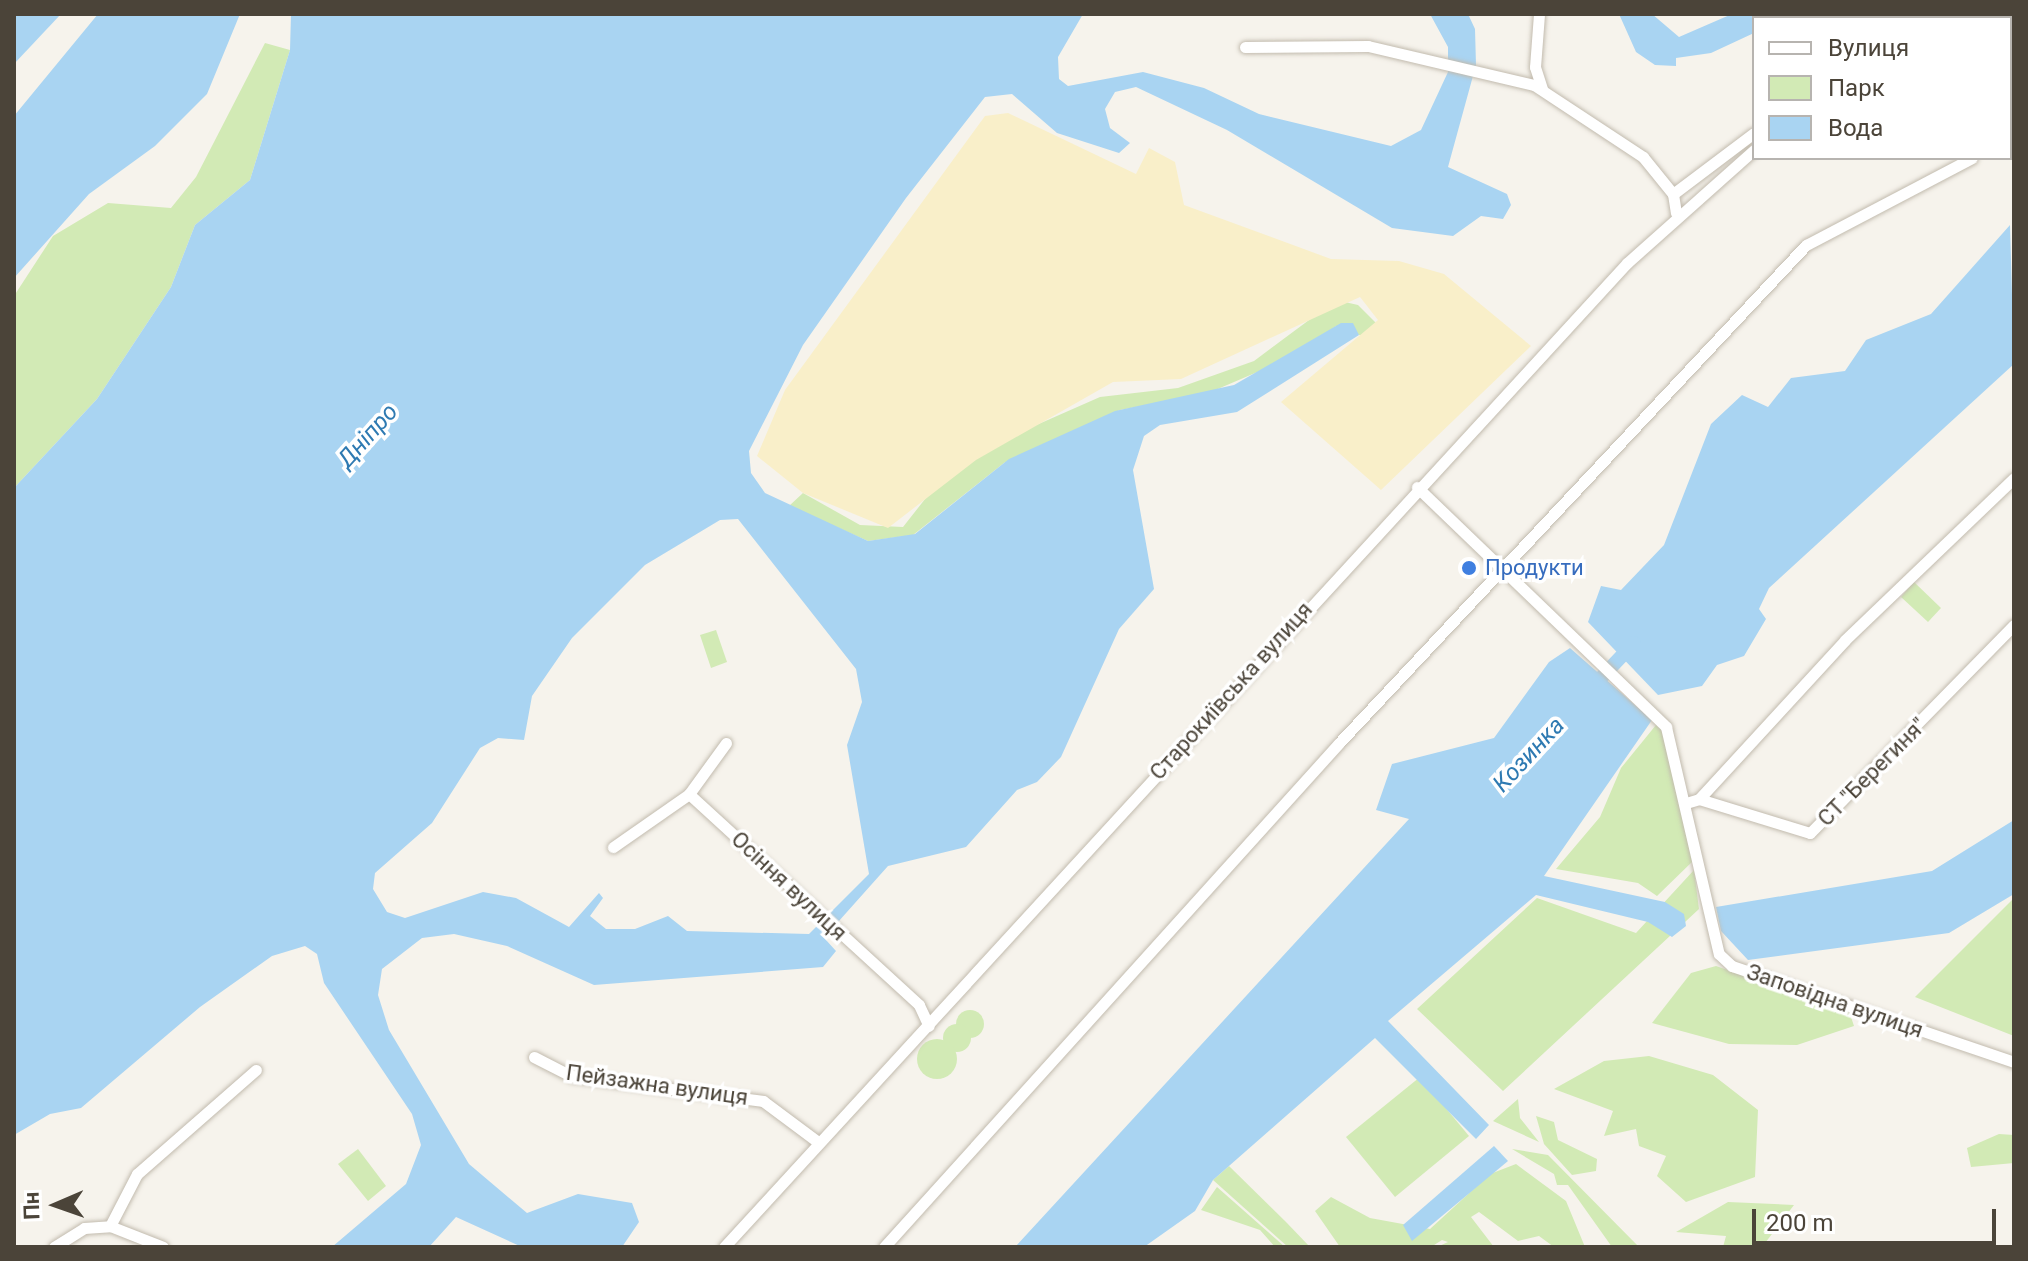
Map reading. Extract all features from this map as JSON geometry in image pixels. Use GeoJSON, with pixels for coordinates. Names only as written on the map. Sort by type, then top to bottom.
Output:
{"type":"FeatureCollection","features":[{"type":"Feature","properties":{"kind":"street"},"geometry":{"type":"LineString","coordinates":[[1539,14],[1535,56],[1538,82],[1555,99]]}},
{"type":"Feature","properties":{"kind":"street"},"geometry":{"type":"LineString","coordinates":[[1245,47],[1355,45],[1501,78],[1555,99],[1630,145],[1673,194],[1676,213]]}},
{"type":"Feature","properties":{"kind":"street"},"geometry":{"type":"LineString","coordinates":[[1501,78],[1535,56]]}},
{"type":"Feature","properties":{"kind":"street"},"geometry":{"type":"LineString","coordinates":[[1673,194],[1752,135]]}},
{"type":"Feature","properties":{"kind":"street","name":"Старокиївська вулиця"},"geometry":{"type":"LineString","coordinates":[[728,1246],[818,1142],[929,1026],[1417,487],[1676,213],[1752,152]]}},
{"type":"Feature","properties":{"kind":"street"},"geometry":{"type":"LineString","coordinates":[[884,1247],[1504,568],[1815,235],[1968,160]]}},
{"type":"Feature","properties":{"kind":"street"},"geometry":{"type":"LineString","coordinates":[[1686,803],[1699,799],[1845,640],[2014,478]]}},
{"type":"Feature","properties":{"kind":"street","name":"Заповідна вулиця"},"geometry":{"type":"LineString","coordinates":[[1417,487],[1577,635],[1653,711],[1670,737],[1716,944],[1732,966],[2014,1062]]}},
{"type":"Feature","properties":{"kind":"street","name":"СТ \"Берегиня\""},"geometry":{"type":"LineString","coordinates":[[1699,799],[1810,833],[2014,625]]}},
{"type":"Feature","properties":{"kind":"street"},"geometry":{"type":"LineString","coordinates":[[613,847],[689,794],[726,743]]}},
{"type":"Feature","properties":{"kind":"street","name":"Осіння вулиця"},"geometry":{"type":"LineString","coordinates":[[689,794],[919,1005],[929,1026]]}},
{"type":"Feature","properties":{"kind":"street","name":"Пейзажна вулиця"},"geometry":{"type":"LineString","coordinates":[[534,1057],[571,1076],[763,1101],[818,1142]]}},
{"type":"Feature","properties":{"kind":"street"},"geometry":{"type":"LineString","coordinates":[[110,1226],[137,1174],[256,1070]]}},
{"type":"Feature","properties":{"kind":"street"},"geometry":{"type":"LineString","coordinates":[[54,1247],[84,1228],[110,1226],[163,1247]]}},
{"type":"Feature","properties":{"kind":"green space"},"geometry":{"type":"Polygon","coordinates":[[[265,43],[290,50],[250,180],[195,225],[171,287],[97,399],[14,488],[14,296],[53,236],[108,203],[171,208],[196,177],[265,43]]]}},
{"type":"Feature","properties":{"kind":"green space"},"geometry":{"type":"Polygon","coordinates":[[[1336,300],[1358,305],[1406,353],[1336,326],[1297,355],[1206,394],[1120,410],[1004,463],[913,535],[868,541],[789,506],[803,493],[860,525],[903,527],[955,461],[1100,397],[1178,388],[1254,361],[1336,300]]]}},
{"type":"Feature","properties":{"kind":"green space"},"geometry":{"type":"Polygon","coordinates":[[[1914,582],[1941,608],[1928,622],[1901,597],[1914,582]]]}},
{"type":"Feature","properties":{"kind":"green space"},"geometry":{"type":"Polygon","coordinates":[[[716,630],[727,662],[711,668],[700,635],[716,630]]]}},
{"type":"Feature","properties":{"kind":"green space"},"geometry":{"type":"Polygon","coordinates":[[[1656,725],[1664,732],[1694,860],[1657,896],[1638,883],[1556,869],[1600,817],[1621,768],[1656,725]]]}},
{"type":"Feature","properties":{"kind":"green space"},"geometry":{"type":"Polygon","coordinates":[[[1694,870],[1699,909],[1503,1091],[1417,1009],[1537,898],[1636,933],[1694,870]]]}},
{"type":"Feature","properties":{"kind":"green space"},"geometry":{"type":"Polygon","coordinates":[[[2014,898],[2014,1036],[1915,997],[2014,898]]]}},
{"type":"Feature","properties":{"kind":"green space"},"geometry":{"type":"Polygon","coordinates":[[[1716,966],[1849,1011],[1854,1026],[1797,1045],[1729,1044],[1652,1023],[1691,973],[1716,966]]]}},
{"type":"Feature","properties":{"kind":"green space"},"geometry":{"type":"Polygon","coordinates":[[[970,1010],[980,1014],[984,1024],[980,1034],[970,1038],[960,1034],[956,1024],[960,1014],[970,1010]]]}},
{"type":"Feature","properties":{"kind":"green space"},"geometry":{"type":"Polygon","coordinates":[[[957,1024],[967,1028],[971,1038],[967,1048],[957,1052],[947,1048],[943,1038],[947,1028],[957,1024]]]}},
{"type":"Feature","properties":{"kind":"green space"},"geometry":{"type":"Polygon","coordinates":[[[937,1039],[951,1045],[957,1059],[951,1073],[937,1079],[923,1073],[917,1059],[923,1045],[937,1039]]]}},
{"type":"Feature","properties":{"kind":"green space"},"geometry":{"type":"Polygon","coordinates":[[[1649,1056],[1713,1075],[1758,1110],[1755,1177],[1686,1202],[1657,1176],[1666,1156],[1639,1146],[1636,1129],[1604,1136],[1613,1111],[1554,1089],[1604,1061],[1649,1056]]]}},
{"type":"Feature","properties":{"kind":"green space"},"geometry":{"type":"Polygon","coordinates":[[[1420,1077],[1469,1136],[1395,1197],[1346,1137],[1420,1077]]]}},
{"type":"Feature","properties":{"kind":"green space"},"geometry":{"type":"Polygon","coordinates":[[[1518,1099],[1520,1118],[1539,1142],[1493,1121],[1518,1099]]]}},
{"type":"Feature","properties":{"kind":"green space"},"geometry":{"type":"Polygon","coordinates":[[[1536,1116],[1554,1122],[1558,1140],[1597,1159],[1596,1171],[1572,1175],[1544,1144],[1536,1116]]]}},
{"type":"Feature","properties":{"kind":"green space"},"geometry":{"type":"Polygon","coordinates":[[[1999,1134],[2014,1135],[2014,1163],[1971,1167],[1967,1148],[1999,1134]]]}},
{"type":"Feature","properties":{"kind":"green space"},"geometry":{"type":"Polygon","coordinates":[[[358,1149],[386,1186],[368,1201],[338,1164],[358,1149]]]}},
{"type":"Feature","properties":{"kind":"green space"},"geometry":{"type":"Polygon","coordinates":[[[1512,1149],[1548,1155],[1639,1247],[1612,1247],[1568,1185],[1557,1185],[1554,1174],[1512,1149]]]}},
{"type":"Feature","properties":{"kind":"green space"},"geometry":{"type":"Polygon","coordinates":[[[1516,1164],[1566,1201],[1585,1247],[1554,1247],[1539,1236],[1518,1241],[1479,1212],[1471,1217],[1494,1247],[1437,1247],[1448,1242],[1442,1240],[1431,1247],[1340,1247],[1315,1211],[1331,1197],[1370,1218],[1430,1229],[1490,1174],[1516,1164]]]}},
{"type":"Feature","properties":{"kind":"green space"},"geometry":{"type":"Polygon","coordinates":[[[1229,1166],[1310,1247],[1288,1247],[1213,1180],[1229,1166]]]}},
{"type":"Feature","properties":{"kind":"green space"},"geometry":{"type":"Polygon","coordinates":[[[1217,1187],[1285,1247],[1275,1247],[1260,1230],[1201,1210],[1217,1187]]]}},
{"type":"Feature","properties":{"kind":"green space"},"geometry":{"type":"Polygon","coordinates":[[[1728,1202],[1794,1205],[1762,1247],[1723,1247],[1726,1236],[1676,1232],[1728,1202]]]}},
{"type":"Feature","properties":{"kind":"sand"},"geometry":{"type":"Polygon","coordinates":[[[1008,113],[1136,174],[1149,148],[1175,162],[1184,205],[1331,259],[1399,261],[1444,274],[1531,346],[1381,490],[1281,402],[1378,320],[1360,297],[1181,379],[1113,382],[976,460],[888,528],[803,493],[757,456],[785,390],[985,116],[1008,113]]]}},
{"type":"Feature","properties":{"kind":"water"},"geometry":{"type":"Polygon","coordinates":[[[14,14],[61,14],[14,64],[14,14]]]}},
{"type":"Feature","properties":{"kind":"water"},"geometry":{"type":"Polygon","coordinates":[[[98,14],[240,14],[207,94],[155,146],[89,194],[14,278],[14,116],[98,14]]]}},
{"type":"Feature","properties":{"kind":"water","name":"Дніпро"},"geometry":{"type":"Polygon","coordinates":[[[291,14],[1083,14],[1058,57],[1059,79],[1068,86],[1143,72],[1204,88],[1259,114],[1391,146],[1421,130],[1448,72],[1448,47],[1430,14],[1468,14],[1475,29],[1476,65],[1448,167],[1507,194],[1511,205],[1503,219],[1481,216],[1453,236],[1392,228],[1227,130],[1136,87],[1115,92],[1105,109],[1110,128],[1130,143],[1119,153],[1057,133],[1012,94],[985,97],[906,198],[803,345],[749,451],[751,473],[765,493],[868,541],[915,534],[1009,459],[1115,411],[1234,385],[1341,323],[1353,323],[1359,335],[1237,412],[1160,425],[1144,436],[1133,470],[1154,589],[1119,629],[1061,757],[1037,782],[1017,790],[966,847],[888,866],[830,931],[826,940],[836,951],[823,967],[594,985],[507,946],[454,934],[422,938],[382,969],[378,995],[389,1030],[469,1164],[527,1213],[578,1194],[632,1203],[639,1222],[622,1247],[522,1247],[456,1217],[429,1247],[332,1247],[406,1184],[421,1145],[412,1114],[324,983],[317,954],[305,946],[272,956],[200,1007],[81,1108],[50,1114],[14,1135],[14,488],[97,399],[171,287],[195,225],[250,180],[290,50],[291,14]],[[738,519],[720,520],[645,565],[572,638],[532,696],[524,740],[498,738],[480,748],[432,823],[375,873],[373,889],[387,912],[405,918],[483,892],[516,898],[569,927],[599,893],[603,898],[590,916],[606,929],[635,929],[668,916],[687,931],[809,934],[869,874],[847,745],[862,702],[856,669],[738,519]]]}},
{"type":"Feature","properties":{"kind":"water"},"geometry":{"type":"Polygon","coordinates":[[[1619,14],[1652,14],[1679,37],[1732,14],[1785,14],[1752,16],[1752,34],[1711,53],[1676,58],[1676,66],[1655,65],[1636,52],[1619,14]]]}},
{"type":"Feature","properties":{"kind":"water"},"geometry":{"type":"Polygon","coordinates":[[[2010,225],[2014,364],[1769,588],[1759,609],[1766,619],[1744,656],[1717,665],[1702,686],[1658,695],[1588,622],[1601,586],[1621,590],[1664,545],[1711,424],[1742,395],[1768,407],[1791,378],[1845,371],[1866,340],[1931,314],[2010,225]]]}},
{"type":"Feature","properties":{"kind":"water"},"geometry":{"type":"Polygon","coordinates":[[[1570,648],[1652,720],[1544,876],[1665,902],[1684,914],[1686,926],[1672,937],[1648,922],[1536,895],[1388,1021],[1489,1125],[1476,1139],[1375,1038],[1213,1180],[1195,1211],[1144,1247],[1015,1247],[1409,819],[1376,810],[1392,764],[1494,738],[1549,662],[1570,648]]]}},
{"type":"Feature","properties":{"kind":"water"},"geometry":{"type":"Polygon","coordinates":[[[2014,820],[2014,894],[1949,933],[1748,960],[1721,931],[1716,907],[1932,871],[2014,820]]]}},
{"type":"Feature","properties":{"kind":"water"},"geometry":{"type":"Polygon","coordinates":[[[1494,1146],[1508,1161],[1412,1241],[1403,1225],[1494,1146]]]}},
{"type":"Feature","properties":{"kind":"waterway","name":"Козинка"},"geometry":{"type":"LineString","coordinates":[[1599,680],[1634,643]]}},
{"type":"Feature","properties":{"kind":"place","name":"Продукти"},"geometry":{"type":"Point","coordinates":[1469,568]}}]}
